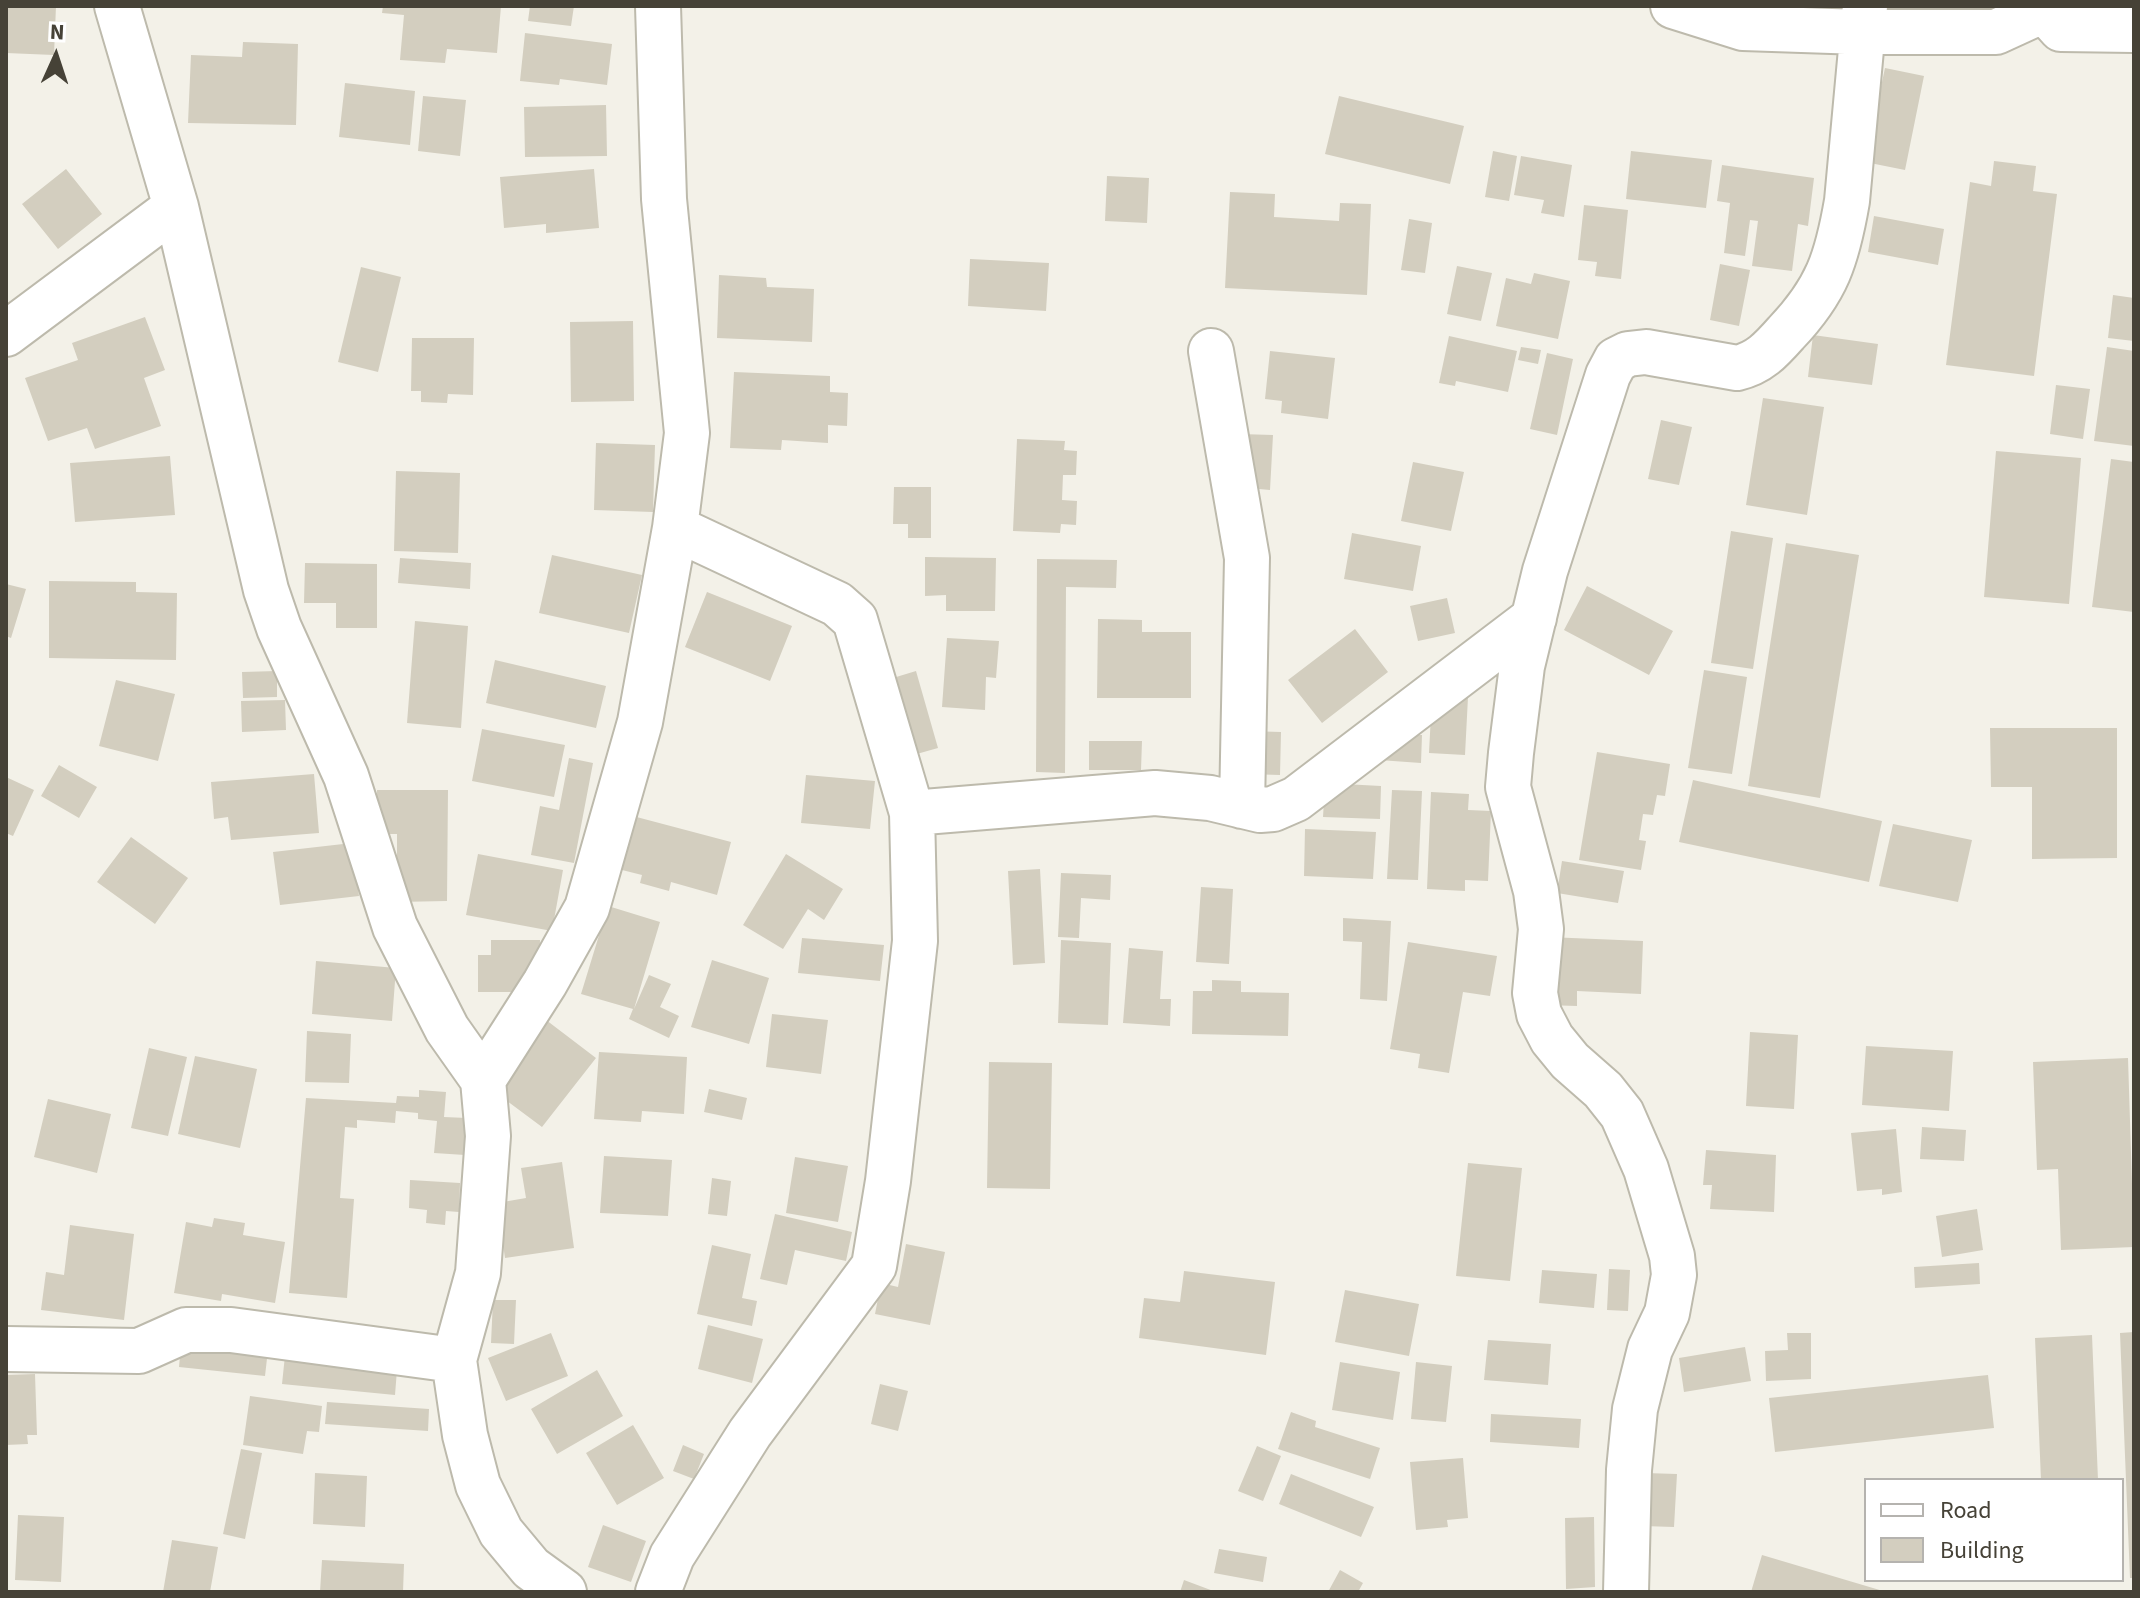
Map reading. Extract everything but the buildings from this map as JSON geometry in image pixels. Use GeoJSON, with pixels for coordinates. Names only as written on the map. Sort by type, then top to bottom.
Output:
{"type":"FeatureCollection","features":[{"type":"Feature","properties":{"kind":"street"},"geometry":{"type":"LineString","coordinates":[[117,6],[176,207],[266,590],[279,628],[346,776],[395,927],[447,1029],[483,1080],[488,1136],[478,1273],[454,1360],[465,1435],[478,1485],[501,1532],[531,1568],[564,1592]]}},
{"type":"Feature","properties":{"kind":"street"},"geometry":{"type":"LineString","coordinates":[[483,1080],[545,983],[587,908],[640,722],[675,528],[687,433],[664,199],[658,6]]}},
{"type":"Feature","properties":{"kind":"street"},"geometry":{"type":"LineString","coordinates":[[1673,6],[1743,28],[1863,19],[1996,32],[2044,8],[2061,29],[2134,30]]}},
{"type":"Feature","properties":{"kind":"street"},"geometry":{"type":"LineString","coordinates":[[1626,1592],[1629,1470],[1635,1409],[1650,1349],[1667,1313],[1674,1275],[1672,1256],[1646,1169],[1622,1114],[1603,1090],[1570,1061],[1552,1039],[1539,1014],[1535,993],[1541,929],[1536,891],[1508,787],[1522,666],[1545,571],[1578,471],[1588,429],[1616,360],[1628,354],[1646,352],[1737,368],[1751,365],[1766,355],[1811,307],[1830,272],[1842,232],[1863,19]]}},
{"type":"Feature","properties":{"kind":"street"},"geometry":{"type":"LineString","coordinates":[[6,334],[176,207]]}},
{"type":"Feature","properties":{"kind":"street"},"geometry":{"type":"LineString","coordinates":[[1211,351],[1247,558],[1242,806]]}},
{"type":"Feature","properties":{"kind":"street"},"geometry":{"type":"LineString","coordinates":[[658,1592],[672,1556],[750,1433],[874,1266],[888,1181],[915,941],[912,813],[855,620],[837,604],[675,528]]}},
{"type":"Feature","properties":{"kind":"street"},"geometry":{"type":"LineString","coordinates":[[912,813],[1155,793],[1210,798],[1273,809],[1296,799],[1534,618]]}},
{"type":"Feature","properties":{"kind":"street"},"geometry":{"type":"LineString","coordinates":[[6,1349],[139,1351],[186,1330],[231,1330],[454,1360]]}}]}
